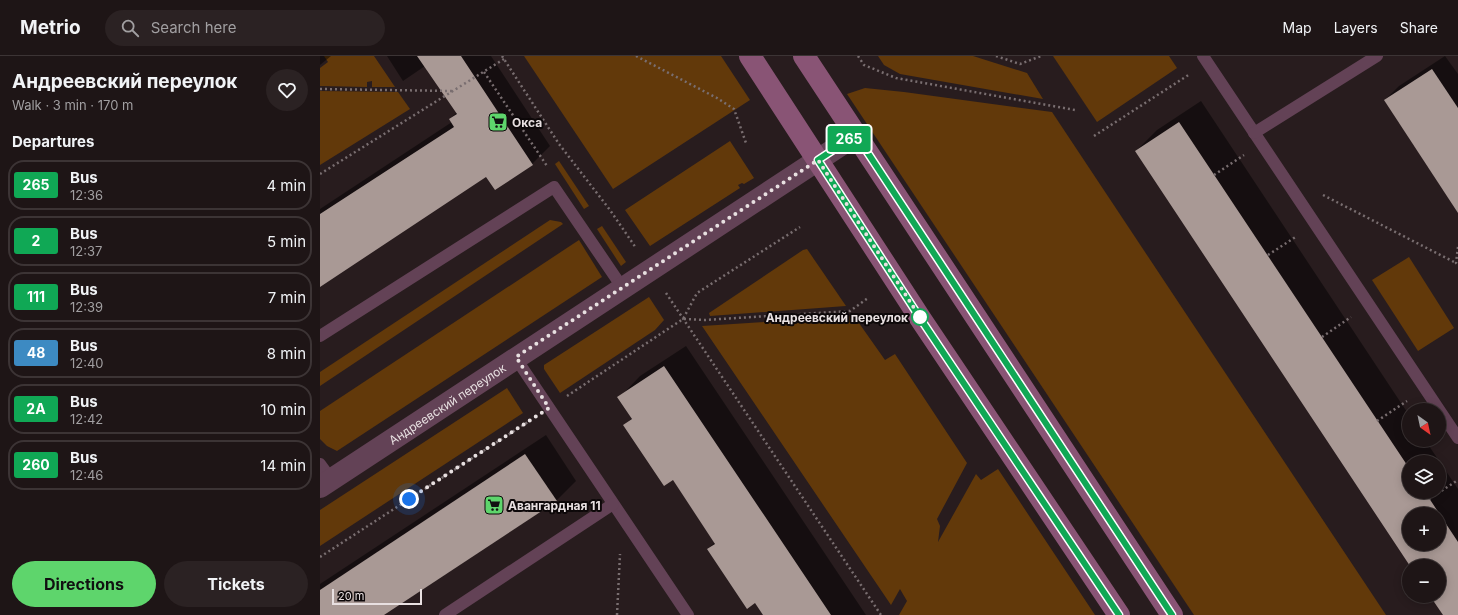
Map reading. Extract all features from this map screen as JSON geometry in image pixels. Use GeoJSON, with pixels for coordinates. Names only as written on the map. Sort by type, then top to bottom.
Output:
{"type":"FeatureCollection","features":[{"type":"Feature","properties":{"kind":"main road"},"geometry":{"type":"LineString","coordinates":[[750,56],[920,318],[1119,615]]}},
{"type":"Feature","properties":{"kind":"main road"},"geometry":{"type":"LineString","coordinates":[[804,56],[1172,615]]}},
{"type":"Feature","properties":{"kind":"street","name":"Андреевский переулок"},"geometry":{"type":"LineString","coordinates":[[324,477],[516,357],[856,135]]}},
{"type":"Feature","properties":{"kind":"lane"},"geometry":{"type":"LineString","coordinates":[[1254,133],[1377,56]]}},
{"type":"Feature","properties":{"kind":"lane"},"geometry":{"type":"LineString","coordinates":[[1205,59],[1458,438]]}},
{"type":"Feature","properties":{"kind":"lane"},"geometry":{"type":"LineString","coordinates":[[320,336],[554,187],[622,288]]}},
{"type":"Feature","properties":{"kind":"lane"},"geometry":{"type":"LineString","coordinates":[[516,357],[688,615]]}},
{"type":"Feature","properties":{"kind":"lane"},"geometry":{"type":"LineString","coordinates":[[445,615],[613,504]]}},
{"type":"Feature","properties":{"kind":"path"},"geometry":{"type":"LineString","coordinates":[[502,56],[559,144],[610,210],[639,253]]}},
{"type":"Feature","properties":{"kind":"path"},"geometry":{"type":"LineString","coordinates":[[636,56],[717,98],[734,109],[746,143]]}},
{"type":"Feature","properties":{"kind":"path"},"geometry":{"type":"LineString","coordinates":[[858,56],[864,64],[896,78],[1075,110]]}},
{"type":"Feature","properties":{"kind":"path"},"geometry":{"type":"LineString","coordinates":[[996,56],[1020,64],[1041,56]]}},
{"type":"Feature","properties":{"kind":"path"},"geometry":{"type":"LineString","coordinates":[[320,174],[504,59]]}},
{"type":"Feature","properties":{"kind":"path"},"geometry":{"type":"LineString","coordinates":[[1094,136],[1205,59]]}},
{"type":"Feature","properties":{"kind":"path"},"geometry":{"type":"LineString","coordinates":[[484,72],[548,167],[542,171]]}},
{"type":"Feature","properties":{"kind":"path"},"geometry":{"type":"LineString","coordinates":[[320,89],[453,91]]}},
{"type":"Feature","properties":{"kind":"path"},"geometry":{"type":"LineString","coordinates":[[1214,175],[1261,144]]}},
{"type":"Feature","properties":{"kind":"path"},"geometry":{"type":"LineString","coordinates":[[1282,174],[1457,264],[1458,247]]}},
{"type":"Feature","properties":{"kind":"path"},"geometry":{"type":"LineString","coordinates":[[1268,255],[1315,224]]}},
{"type":"Feature","properties":{"kind":"path"},"geometry":{"type":"LineString","coordinates":[[320,557],[683,319],[697,293],[800,227]]}},
{"type":"Feature","properties":{"kind":"path"},"geometry":{"type":"LineString","coordinates":[[663,289],[881,615]]}},
{"type":"Feature","properties":{"kind":"path"},"geometry":{"type":"LineString","coordinates":[[683,319],[704,320],[850,311],[868,298]]}},
{"type":"Feature","properties":{"kind":"path"},"geometry":{"type":"LineString","coordinates":[[1322,337],[1370,306]]}},
{"type":"Feature","properties":{"kind":"path"},"geometry":{"type":"LineString","coordinates":[[1377,421],[1426,389]]}},
{"type":"Feature","properties":{"kind":"path"},"geometry":{"type":"LineString","coordinates":[[1446,488],[1458,480]]}},
{"type":"Feature","properties":{"kind":"path"},"geometry":{"type":"LineString","coordinates":[[618,615],[621,516]]}},
{"type":"Feature","properties":{"kind":"shaded area"},"geometry":{"type":"Polygon","coordinates":[[[324,56],[374,56],[395,87],[372,87],[372,81],[367,82],[367,87],[320,86],[320,68],[328,62],[324,56]]]}},
{"type":"Feature","properties":{"kind":"shaded area"},"geometry":{"type":"Polygon","coordinates":[[[524,56],[721,56],[750,100],[613,189],[524,56]]]}},
{"type":"Feature","properties":{"kind":"shaded area"},"geometry":{"type":"Polygon","coordinates":[[[878,56],[973,56],[1027,73],[1043,99],[900,74],[884,65],[878,56]]]}},
{"type":"Feature","properties":{"kind":"shaded area"},"geometry":{"type":"Polygon","coordinates":[[[1053,56],[1169,56],[1177,68],[1097,122],[1053,56]]]}},
{"type":"Feature","properties":{"kind":"shaded area"},"geometry":{"type":"Polygon","coordinates":[[[865,88],[1052,112],[1386,615],[1194,615],[847,94],[865,88]]]}},
{"type":"Feature","properties":{"kind":"shaded area"},"geometry":{"type":"Polygon","coordinates":[[[320,91],[398,92],[410,109],[320,165],[320,91]]]}},
{"type":"Feature","properties":{"kind":"shaded area"},"geometry":{"type":"Polygon","coordinates":[[[730,141],[754,178],[744,184],[742,183],[738,185],[740,188],[650,246],[625,210],[730,141]]]}},
{"type":"Feature","properties":{"kind":"shaded area"},"geometry":{"type":"Polygon","coordinates":[[[559,161],[589,206],[584,209],[555,164],[559,161]]]}},
{"type":"Feature","properties":{"kind":"shaded area"},"geometry":{"type":"Polygon","coordinates":[[[550,220],[561,222],[563,224],[320,386],[320,372],[550,220]]]}},
{"type":"Feature","properties":{"kind":"shaded area"},"geometry":{"type":"Polygon","coordinates":[[[602,226],[626,262],[621,266],[597,229],[602,226]]]}},
{"type":"Feature","properties":{"kind":"shaded area"},"geometry":{"type":"Polygon","coordinates":[[[579,240],[602,277],[337,451],[327,446],[320,439],[320,411],[579,240]]]}},
{"type":"Feature","properties":{"kind":"shaded area"},"geometry":{"type":"Polygon","coordinates":[[[807,249],[846,306],[710,316],[709,313],[803,250],[807,249]]]}},
{"type":"Feature","properties":{"kind":"shaded area"},"geometry":{"type":"Polygon","coordinates":[[[1409,257],[1454,328],[1418,351],[1372,280],[1409,257]]]}},
{"type":"Feature","properties":{"kind":"shaded area"},"geometry":{"type":"Polygon","coordinates":[[[649,297],[664,320],[655,330],[560,393],[544,369],[544,365],[649,297]]]}},
{"type":"Feature","properties":{"kind":"shaded area"},"geometry":{"type":"Polygon","coordinates":[[[854,316],[885,360],[895,354],[967,463],[937,519],[940,526],[938,542],[976,474],[981,480],[998,469],[1095,615],[899,615],[907,601],[900,589],[891,605],[702,326],[854,316]]]}},
{"type":"Feature","properties":{"kind":"shaded area"},"geometry":{"type":"Polygon","coordinates":[[[507,388],[523,413],[320,546],[320,510],[507,388]]]}},
{"type":"Feature","properties":{"kind":"building"},"geometry":{"type":"Polygon","coordinates":[[[417,56],[461,56],[533,165],[495,190],[486,177],[320,287],[320,214],[454,127],[449,119],[457,114],[417,56]]]}},
{"type":"Feature","properties":{"kind":"building"},"geometry":{"type":"Polygon","coordinates":[[[1432,69],[1458,108],[1458,213],[1384,100],[1432,69]]]}},
{"type":"Feature","properties":{"kind":"building"},"geometry":{"type":"Polygon","coordinates":[[[1179,122],[1402,457],[1402,499],[1430,499],[1435,507],[1402,507],[1402,551],[1446,551],[1446,524],[1458,542],[1458,615],[1443,615],[1435,603],[1446,603],[1446,559],[1405,559],[1135,151],[1179,122]]]}},
{"type":"Feature","properties":{"kind":"building"},"geometry":{"type":"Polygon","coordinates":[[[664,366],[831,615],[763,615],[755,603],[747,609],[707,549],[715,544],[673,480],[664,486],[623,425],[632,419],[617,397],[664,366]]]}},
{"type":"Feature","properties":{"kind":"building"},"geometry":{"type":"Polygon","coordinates":[[[525,454],[557,501],[384,615],[320,615],[320,590],[525,454]]]}},
{"type":"Feature","properties":{"kind":"bus line","name":"265"},"geometry":{"type":"LineString","coordinates":[[1119,615],[920,318],[818,160],[856,135],[1172,615]]}},
{"type":"Feature","properties":{"kind":"place","name":"Окса"},"geometry":{"type":"Point","coordinates":[498,122]}},
{"type":"Feature","properties":{"kind":"place","name":"Андреевский переулок"},"geometry":{"type":"Point","coordinates":[920,317]}},
{"type":"Feature","properties":{"kind":"place","name":"Авангардная 11"},"geometry":{"type":"Point","coordinates":[494,505]}},
{"type":"Feature","properties":{"kind":"route"},"geometry":{"type":"LineString","coordinates":[[409,499],[549,408],[516,357],[818,160],[920,317]]}}]}
